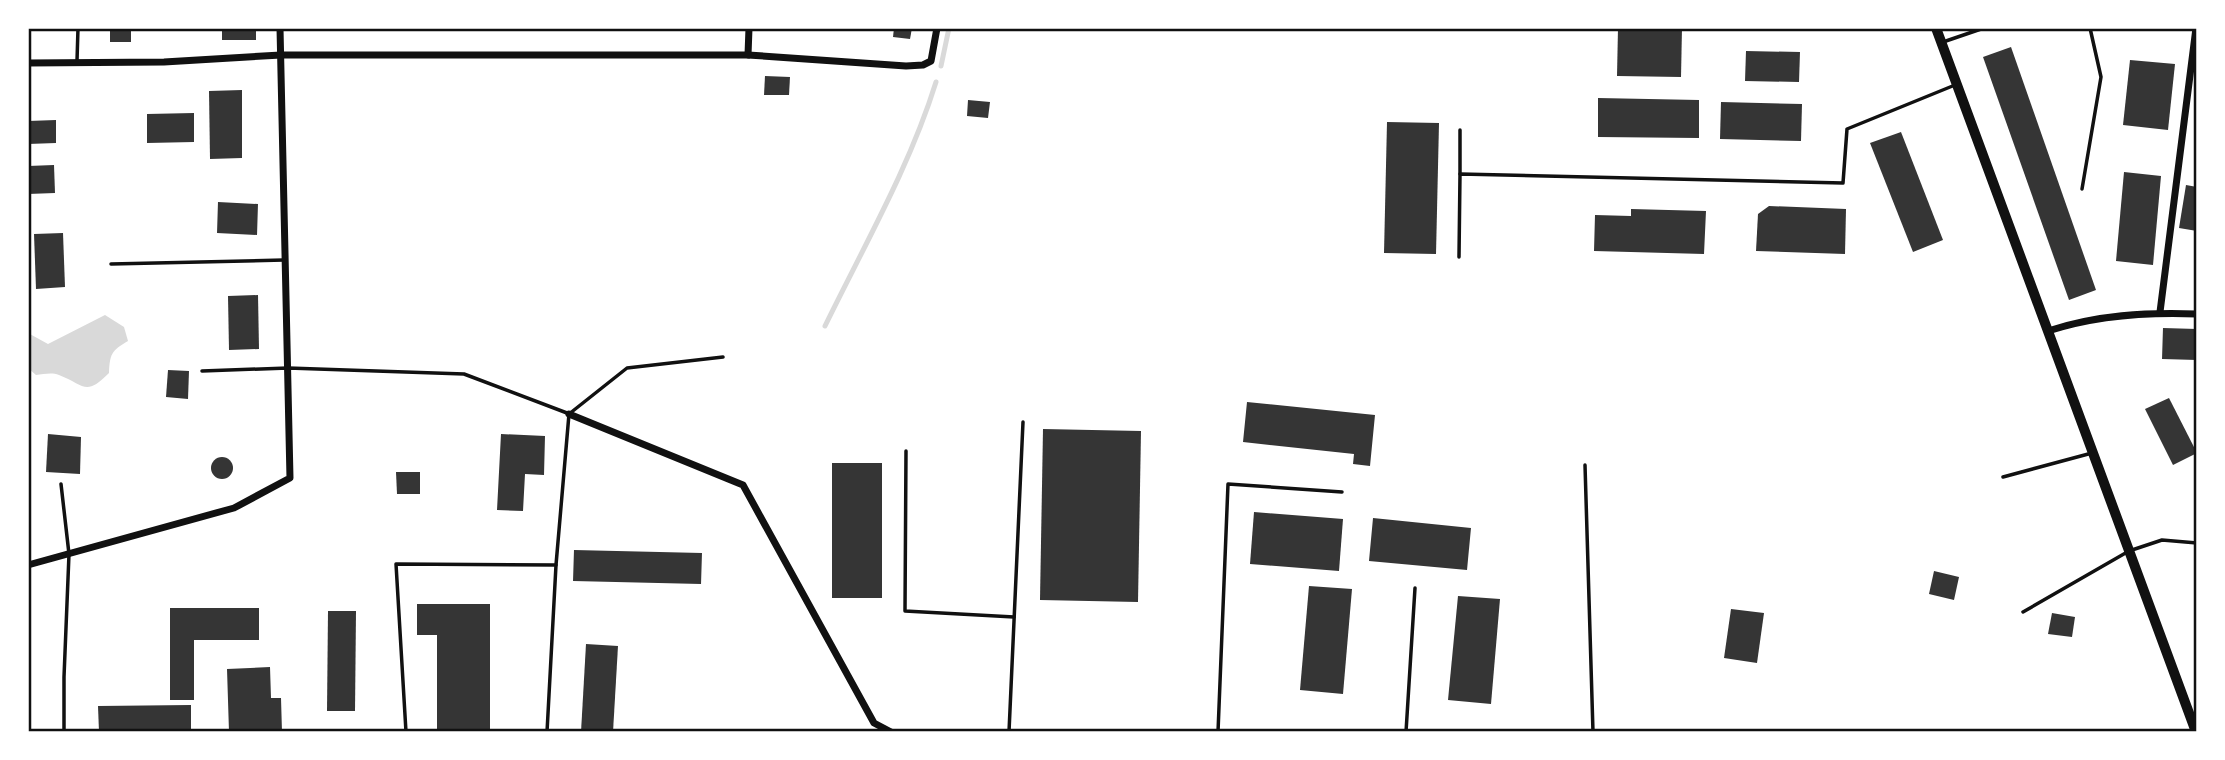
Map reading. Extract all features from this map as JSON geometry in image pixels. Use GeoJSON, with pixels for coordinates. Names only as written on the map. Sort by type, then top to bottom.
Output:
{"type":"FeatureCollection","features":[{"type":"Feature","properties":{"kind":"main road"},"geometry":{"type":"LineString","coordinates":[[1936,28],[2196,732]]}},
{"type":"Feature","properties":{"kind":"street"},"geometry":{"type":"LineString","coordinates":[[28,565],[234,509],[289,478],[280,28]]}},
{"type":"Feature","properties":{"kind":"street"},"geometry":{"type":"LineString","coordinates":[[748,54],[749,28]]}},
{"type":"Feature","properties":{"kind":"street"},"geometry":{"type":"LineString","coordinates":[[28,63],[164,62],[281,55],[748,54],[906,66],[923,65],[931,61],[937,28]]}},
{"type":"Feature","properties":{"kind":"street"},"geometry":{"type":"LineString","coordinates":[[2160,312],[2196,28]]}},
{"type":"Feature","properties":{"kind":"street"},"geometry":{"type":"LineString","coordinates":[[2048,331],[2082,320],[2160,312],[2197,314]]}},
{"type":"Feature","properties":{"kind":"street"},"geometry":{"type":"LineString","coordinates":[[569,414],[743,485],[874,723],[891,732]]}},
{"type":"Feature","properties":{"kind":"lane"},"geometry":{"type":"LineString","coordinates":[[77,63],[78,28]]}},
{"type":"Feature","properties":{"kind":"lane"},"geometry":{"type":"LineString","coordinates":[[1941,43],[1984,28]]}},
{"type":"Feature","properties":{"kind":"lane"},"geometry":{"type":"LineString","coordinates":[[2082,188],[2101,77],[2090,28]]}},
{"type":"Feature","properties":{"kind":"lane"},"geometry":{"type":"LineString","coordinates":[[1460,174],[1843,183],[1847,129],[1957,84]]}},
{"type":"Feature","properties":{"kind":"lane"},"geometry":{"type":"LineString","coordinates":[[1459,257],[1460,130]]}},
{"type":"Feature","properties":{"kind":"lane"},"geometry":{"type":"LineString","coordinates":[[111,264],[286,260]]}},
{"type":"Feature","properties":{"kind":"lane"},"geometry":{"type":"LineString","coordinates":[[547,732],[556,565],[569,414],[627,368],[723,357]]}},
{"type":"Feature","properties":{"kind":"lane"},"geometry":{"type":"LineString","coordinates":[[202,371],[288,368],[464,374],[569,414]]}},
{"type":"Feature","properties":{"kind":"lane"},"geometry":{"type":"LineString","coordinates":[[1009,732],[1023,422]]}},
{"type":"Feature","properties":{"kind":"lane"},"geometry":{"type":"LineString","coordinates":[[906,451],[905,611],[1014,617]]}},
{"type":"Feature","properties":{"kind":"lane"},"geometry":{"type":"LineString","coordinates":[[2003,477],[2093,452]]}},
{"type":"Feature","properties":{"kind":"lane"},"geometry":{"type":"LineString","coordinates":[[1585,465],[1593,732]]}},
{"type":"Feature","properties":{"kind":"lane"},"geometry":{"type":"LineString","coordinates":[[61,484],[69,554],[64,732]]}},
{"type":"Feature","properties":{"kind":"lane"},"geometry":{"type":"LineString","coordinates":[[1218,732],[1228,484],[1342,492]]}},
{"type":"Feature","properties":{"kind":"lane"},"geometry":{"type":"LineString","coordinates":[[2023,612],[2129,551],[2162,540],[2197,543]]}},
{"type":"Feature","properties":{"kind":"lane"},"geometry":{"type":"LineString","coordinates":[[406,732],[396,564],[556,565]]}},
{"type":"Feature","properties":{"kind":"lane"},"geometry":{"type":"LineString","coordinates":[[1406,732],[1415,588]]}},
{"type":"Feature","properties":{"kind":"shaded area"},"geometry":{"type":"Polygon","coordinates":[[[105,315],[124,327],[128,341],[115,351],[111,357],[109,373],[95,385],[85,387],[54,374],[36,375],[28,368],[28,333],[48,344],[105,315]]]}},
{"type":"Feature","properties":{"kind":"building"},"geometry":{"type":"Polygon","coordinates":[[[110,28],[131,28],[131,42],[110,42],[110,28]]]}},
{"type":"Feature","properties":{"kind":"building"},"geometry":{"type":"Polygon","coordinates":[[[222,28],[256,28],[256,40],[222,40],[222,28]]]}},
{"type":"Feature","properties":{"kind":"building"},"geometry":{"type":"Polygon","coordinates":[[[894,28],[912,28],[910,39],[893,37],[894,28]]]}},
{"type":"Feature","properties":{"kind":"building"},"geometry":{"type":"Polygon","coordinates":[[[1618,28],[1682,28],[1681,77],[1617,76],[1618,28]]]}},
{"type":"Feature","properties":{"kind":"building"},"geometry":{"type":"Polygon","coordinates":[[[2011,47],[2096,290],[2069,300],[1983,57],[2011,47]]]}},
{"type":"Feature","properties":{"kind":"building"},"geometry":{"type":"Polygon","coordinates":[[[1746,51],[1800,52],[1799,82],[1745,81],[1746,51]]]}},
{"type":"Feature","properties":{"kind":"building"},"geometry":{"type":"Polygon","coordinates":[[[2130,60],[2175,64],[2168,130],[2123,125],[2130,60]]]}},
{"type":"Feature","properties":{"kind":"building"},"geometry":{"type":"Polygon","coordinates":[[[765,76],[790,77],[789,95],[764,95],[765,76]]]}},
{"type":"Feature","properties":{"kind":"building"},"geometry":{"type":"Polygon","coordinates":[[[242,90],[242,158],[210,159],[209,91],[242,90]]]}},
{"type":"Feature","properties":{"kind":"building"},"geometry":{"type":"Polygon","coordinates":[[[1598,98],[1699,100],[1699,138],[1598,137],[1598,98]]]}},
{"type":"Feature","properties":{"kind":"building"},"geometry":{"type":"Polygon","coordinates":[[[968,100],[990,102],[988,118],[967,116],[968,100]]]}},
{"type":"Feature","properties":{"kind":"building"},"geometry":{"type":"Polygon","coordinates":[[[1721,102],[1802,104],[1801,141],[1720,139],[1721,102]]]}},
{"type":"Feature","properties":{"kind":"building"},"geometry":{"type":"Polygon","coordinates":[[[194,113],[194,142],[147,143],[147,114],[194,113]]]}},
{"type":"Feature","properties":{"kind":"building"},"geometry":{"type":"Polygon","coordinates":[[[56,120],[56,143],[28,144],[28,121],[56,120]]]}},
{"type":"Feature","properties":{"kind":"building"},"geometry":{"type":"Polygon","coordinates":[[[1387,122],[1439,123],[1436,254],[1384,253],[1387,122]]]}},
{"type":"Feature","properties":{"kind":"building"},"geometry":{"type":"Polygon","coordinates":[[[1901,132],[1943,240],[1913,252],[1870,143],[1901,132]]]}},
{"type":"Feature","properties":{"kind":"building"},"geometry":{"type":"Polygon","coordinates":[[[54,165],[55,193],[28,194],[28,166],[54,165]]]}},
{"type":"Feature","properties":{"kind":"building"},"geometry":{"type":"Polygon","coordinates":[[[2124,172],[2161,176],[2153,265],[2116,261],[2124,172]]]}},
{"type":"Feature","properties":{"kind":"building"},"geometry":{"type":"Polygon","coordinates":[[[2186,185],[2197,187],[2197,231],[2179,228],[2186,185]]]}},
{"type":"Feature","properties":{"kind":"building"},"geometry":{"type":"Polygon","coordinates":[[[218,202],[258,204],[257,235],[217,233],[218,202]]]}},
{"type":"Feature","properties":{"kind":"building"},"geometry":{"type":"Polygon","coordinates":[[[1769,206],[1846,209],[1845,254],[1756,251],[1758,214],[1769,206]]]}},
{"type":"Feature","properties":{"kind":"building"},"geometry":{"type":"Polygon","coordinates":[[[1631,209],[1706,211],[1704,254],[1594,251],[1595,215],[1631,216],[1631,209]]]}},
{"type":"Feature","properties":{"kind":"building"},"geometry":{"type":"Polygon","coordinates":[[[63,233],[65,287],[36,289],[34,234],[63,233]]]}},
{"type":"Feature","properties":{"kind":"building"},"geometry":{"type":"Polygon","coordinates":[[[258,295],[259,349],[229,350],[228,296],[258,295]]]}},
{"type":"Feature","properties":{"kind":"building"},"geometry":{"type":"Polygon","coordinates":[[[2163,328],[2197,329],[2197,360],[2162,359],[2163,328]]]}},
{"type":"Feature","properties":{"kind":"building"},"geometry":{"type":"Polygon","coordinates":[[[168,370],[189,371],[188,399],[166,397],[168,370]]]}},
{"type":"Feature","properties":{"kind":"building"},"geometry":{"type":"Polygon","coordinates":[[[2169,398],[2197,453],[2173,465],[2145,409],[2169,398]]]}},
{"type":"Feature","properties":{"kind":"building"},"geometry":{"type":"Polygon","coordinates":[[[1247,402],[1375,415],[1370,466],[1353,464],[1354,454],[1243,442],[1247,402]]]}},
{"type":"Feature","properties":{"kind":"building"},"geometry":{"type":"Polygon","coordinates":[[[1043,429],[1141,431],[1138,602],[1040,600],[1043,429]]]}},
{"type":"Feature","properties":{"kind":"building"},"geometry":{"type":"Polygon","coordinates":[[[48,434],[81,437],[80,474],[46,472],[48,434]]]}},
{"type":"Feature","properties":{"kind":"building"},"geometry":{"type":"Polygon","coordinates":[[[501,434],[545,436],[544,475],[525,474],[523,511],[497,510],[501,434]]]}},
{"type":"Feature","properties":{"kind":"building"},"geometry":{"type":"Polygon","coordinates":[[[218,457],[226,457],[233,464],[233,472],[226,479],[218,479],[211,472],[211,464],[218,457]]]}},
{"type":"Feature","properties":{"kind":"building"},"geometry":{"type":"Polygon","coordinates":[[[832,463],[882,463],[882,598],[832,598],[832,463]]]}},
{"type":"Feature","properties":{"kind":"building"},"geometry":{"type":"Polygon","coordinates":[[[396,472],[420,472],[420,494],[397,494],[396,472]]]}},
{"type":"Feature","properties":{"kind":"building"},"geometry":{"type":"Polygon","coordinates":[[[1254,512],[1343,519],[1339,571],[1250,564],[1254,512]]]}},
{"type":"Feature","properties":{"kind":"building"},"geometry":{"type":"Polygon","coordinates":[[[1373,518],[1471,528],[1467,570],[1369,561],[1373,518]]]}},
{"type":"Feature","properties":{"kind":"building"},"geometry":{"type":"Polygon","coordinates":[[[574,550],[702,553],[701,584],[573,581],[574,550]]]}},
{"type":"Feature","properties":{"kind":"building"},"geometry":{"type":"Polygon","coordinates":[[[1934,571],[1959,577],[1954,600],[1929,594],[1934,571]]]}},
{"type":"Feature","properties":{"kind":"building"},"geometry":{"type":"Polygon","coordinates":[[[1309,586],[1352,589],[1343,694],[1300,690],[1309,586]]]}},
{"type":"Feature","properties":{"kind":"building"},"geometry":{"type":"Polygon","coordinates":[[[1458,596],[1500,599],[1491,704],[1448,700],[1458,596]]]}},
{"type":"Feature","properties":{"kind":"building"},"geometry":{"type":"Polygon","coordinates":[[[417,604],[490,604],[490,732],[437,732],[437,635],[417,635],[417,604]]]}},
{"type":"Feature","properties":{"kind":"building"},"geometry":{"type":"Polygon","coordinates":[[[170,608],[259,608],[259,640],[194,640],[194,700],[170,700],[170,608]]]}},
{"type":"Feature","properties":{"kind":"building"},"geometry":{"type":"Polygon","coordinates":[[[1731,609],[1764,613],[1757,663],[1724,658],[1731,609]]]}},
{"type":"Feature","properties":{"kind":"building"},"geometry":{"type":"Polygon","coordinates":[[[328,611],[356,611],[355,711],[327,711],[328,611]]]}},
{"type":"Feature","properties":{"kind":"building"},"geometry":{"type":"Polygon","coordinates":[[[2052,613],[2075,617],[2072,637],[2048,634],[2052,613]]]}},
{"type":"Feature","properties":{"kind":"building"},"geometry":{"type":"Polygon","coordinates":[[[586,644],[618,646],[613,732],[581,732],[586,644]]]}},
{"type":"Feature","properties":{"kind":"building"},"geometry":{"type":"Polygon","coordinates":[[[270,667],[271,698],[281,698],[282,732],[229,732],[227,669],[270,667]]]}},
{"type":"Feature","properties":{"kind":"building"},"geometry":{"type":"Polygon","coordinates":[[[191,705],[191,732],[99,732],[98,706],[191,705]]]}},
{"type":"Feature","properties":{"kind":"waterway"},"geometry":{"type":"LineString","coordinates":[[941,66],[949,28]]}},
{"type":"Feature","properties":{"kind":"waterway"},"geometry":{"type":"LineString","coordinates":[[825,326],[900,175],[936,82]]}}]}
